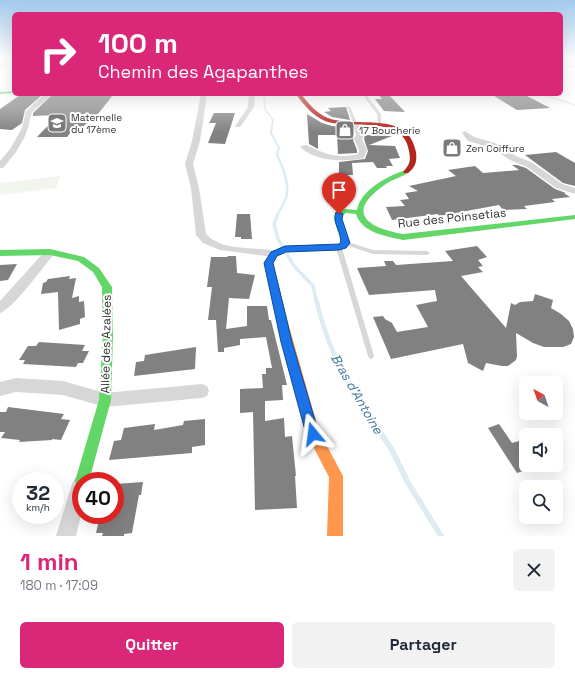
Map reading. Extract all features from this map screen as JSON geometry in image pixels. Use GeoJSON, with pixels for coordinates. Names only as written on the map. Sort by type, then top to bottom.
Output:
{"type":"FeatureCollection","features":[{"type":"Feature","properties":{"kind":"main road"},"geometry":{"type":"LineString","coordinates":[[0,93],[12,92]]}},
{"type":"Feature","properties":{"kind":"main road"},"geometry":{"type":"LineString","coordinates":[[300,96],[319,116],[327,120],[380,125],[403,132],[410,139],[415,160],[413,166],[409,170],[378,186],[358,212],[345,211],[339,214],[338,219],[342,245],[285,249],[274,254],[269,263],[287,342],[313,434],[336,476],[335,536]]}},
{"type":"Feature","properties":{"kind":"main road","name":"Rue des Poinsetias"},"geometry":{"type":"LineString","coordinates":[[358,212],[360,220],[375,232],[387,236],[403,237],[575,217]]}},
{"type":"Feature","properties":{"kind":"main road","name":"Allée des Azalées"},"geometry":{"type":"LineString","coordinates":[[0,254],[50,252],[81,259],[96,270],[107,287],[108,336],[105,400],[85,472]]}},
{"type":"Feature","properties":{"kind":"street"},"geometry":{"type":"LineString","coordinates":[[0,166],[13,150],[20,138],[25,128],[29,111],[47,96]]}},
{"type":"Feature","properties":{"kind":"street"},"geometry":{"type":"LineString","coordinates":[[204,96],[196,141],[190,164],[201,235],[204,240],[217,247],[274,254]]}},
{"type":"Feature","properties":{"kind":"street"},"geometry":{"type":"LineString","coordinates":[[238,126],[251,107],[252,96]]}},
{"type":"Feature","properties":{"kind":"street"},"geometry":{"type":"LineString","coordinates":[[304,147],[318,155],[328,158],[348,159],[361,156],[363,150],[358,139],[360,135],[355,123]]}},
{"type":"Feature","properties":{"kind":"street"},"geometry":{"type":"LineString","coordinates":[[465,133],[471,139],[498,148],[533,167],[554,183],[574,192]]}},
{"type":"Feature","properties":{"kind":"street"},"geometry":{"type":"LineString","coordinates":[[0,308],[50,252]]}},
{"type":"Feature","properties":{"kind":"street"},"geometry":{"type":"LineString","coordinates":[[0,388],[16,385],[63,388],[105,400],[202,390]]}},
{"type":"Feature","properties":{"kind":"street"},"geometry":{"type":"LineString","coordinates":[[66,536],[72,515]]}},
{"type":"Feature","properties":{"kind":"lane"},"geometry":{"type":"LineString","coordinates":[[366,97],[379,114],[380,125]]}},
{"type":"Feature","properties":{"kind":"lane"},"geometry":{"type":"LineString","coordinates":[[348,107],[355,123]]}},
{"type":"Feature","properties":{"kind":"lane"},"geometry":{"type":"LineString","coordinates":[[371,356],[342,245],[373,252],[427,253]]}},
{"type":"Feature","properties":{"kind":"shaded area"},"geometry":{"type":"Polygon","coordinates":[[[60,176],[56,188],[0,195],[0,183],[60,176]]]}},
{"type":"Feature","properties":{"kind":"building"},"geometry":{"type":"Polygon","coordinates":[[[19,96],[41,96],[25,110],[22,123],[12,130],[0,129],[0,109],[19,96]]]}},
{"type":"Feature","properties":{"kind":"building"},"geometry":{"type":"Polygon","coordinates":[[[51,96],[112,96],[94,119],[78,131],[71,132],[67,137],[37,137],[58,115],[33,116],[33,113],[51,96]]]}},
{"type":"Feature","properties":{"kind":"building"},"geometry":{"type":"Polygon","coordinates":[[[380,96],[390,96],[405,112],[384,111],[375,99],[382,99],[380,96]]]}},
{"type":"Feature","properties":{"kind":"building"},"geometry":{"type":"Polygon","coordinates":[[[494,96],[527,96],[550,108],[517,110],[494,96]]]}},
{"type":"Feature","properties":{"kind":"building"},"geometry":{"type":"Polygon","coordinates":[[[346,107],[350,120],[332,117],[324,112],[331,111],[328,108],[346,107]]]}},
{"type":"Feature","properties":{"kind":"building"},"geometry":{"type":"Polygon","coordinates":[[[214,113],[235,113],[225,144],[208,143],[216,123],[209,123],[214,113]]]}},
{"type":"Feature","properties":{"kind":"building"},"geometry":{"type":"Polygon","coordinates":[[[307,114],[322,123],[332,126],[352,128],[354,135],[353,140],[357,153],[338,154],[337,135],[318,135],[318,149],[309,144],[307,114]]]}},
{"type":"Feature","properties":{"kind":"building"},"geometry":{"type":"Polygon","coordinates":[[[365,135],[392,136],[369,145],[395,146],[400,158],[389,159],[393,166],[386,166],[387,168],[377,168],[373,162],[352,163],[353,175],[339,175],[339,162],[365,159],[368,151],[364,139],[365,135]]]}},
{"type":"Feature","properties":{"kind":"building"},"geometry":{"type":"Polygon","coordinates":[[[556,152],[575,163],[575,186],[563,183],[525,155],[556,152]]]}},
{"type":"Feature","properties":{"kind":"building"},"geometry":{"type":"Polygon","coordinates":[[[512,165],[526,168],[555,189],[566,193],[564,193],[570,197],[552,199],[555,202],[524,206],[527,209],[503,210],[499,205],[439,216],[438,214],[392,220],[386,207],[405,206],[400,200],[409,199],[405,193],[418,191],[409,186],[456,176],[448,170],[475,166],[483,173],[519,170],[512,165]]]}},
{"type":"Feature","properties":{"kind":"building"},"geometry":{"type":"Polygon","coordinates":[[[237,214],[250,214],[252,239],[241,239],[241,237],[235,237],[237,214]]]}},
{"type":"Feature","properties":{"kind":"building"},"geometry":{"type":"Polygon","coordinates":[[[477,246],[487,257],[478,260],[483,266],[478,267],[483,272],[461,276],[506,328],[511,303],[515,305],[520,302],[533,301],[535,294],[553,300],[551,308],[569,321],[573,329],[574,337],[571,344],[563,347],[544,347],[533,343],[516,333],[516,360],[508,366],[486,363],[483,371],[468,363],[463,344],[391,359],[373,317],[383,316],[392,323],[397,332],[428,327],[416,305],[437,301],[435,290],[369,295],[357,268],[386,266],[384,261],[393,261],[396,265],[453,261],[445,251],[477,246]]]}},
{"type":"Feature","properties":{"kind":"building"},"geometry":{"type":"Polygon","coordinates":[[[236,256],[237,273],[255,275],[249,299],[229,298],[226,329],[247,326],[247,306],[267,306],[269,320],[271,320],[287,385],[282,385],[283,400],[265,401],[265,421],[284,418],[285,437],[292,436],[296,476],[297,508],[255,510],[253,412],[240,413],[240,389],[263,388],[262,374],[266,374],[266,368],[272,368],[266,337],[240,339],[240,345],[224,348],[224,352],[218,352],[216,320],[208,320],[212,287],[207,287],[211,257],[236,256]]]}},
{"type":"Feature","properties":{"kind":"building"},"geometry":{"type":"Polygon","coordinates":[[[17,264],[8,280],[0,281],[0,265],[17,264]]]}},
{"type":"Feature","properties":{"kind":"building"},"geometry":{"type":"Polygon","coordinates":[[[70,276],[69,279],[76,278],[72,298],[79,296],[79,302],[84,301],[85,317],[80,319],[80,324],[59,330],[58,292],[41,294],[43,283],[48,279],[70,276]]]}},
{"type":"Feature","properties":{"kind":"building"},"geometry":{"type":"Polygon","coordinates":[[[39,342],[85,345],[82,351],[89,351],[83,363],[78,363],[76,367],[23,364],[25,360],[19,360],[28,346],[36,346],[39,342]]]}},
{"type":"Feature","properties":{"kind":"building"},"geometry":{"type":"Polygon","coordinates":[[[196,347],[195,369],[134,376],[136,362],[144,361],[145,355],[196,347]]]}},
{"type":"Feature","properties":{"kind":"building"},"geometry":{"type":"Polygon","coordinates":[[[8,407],[64,414],[61,419],[70,420],[61,440],[52,439],[19,442],[20,440],[1,438],[5,432],[0,432],[0,412],[6,412],[8,407]]]}},
{"type":"Feature","properties":{"kind":"building"},"geometry":{"type":"Polygon","coordinates":[[[205,419],[205,445],[192,447],[192,453],[109,460],[114,441],[121,440],[124,428],[155,424],[154,430],[183,425],[184,421],[205,419]]]}},
{"type":"Feature","properties":{"kind":"building"},"geometry":{"type":"Polygon","coordinates":[[[499,424],[512,443],[519,441],[520,472],[517,473],[488,428],[499,424]]]}},
{"type":"Feature","properties":{"kind":"building"},"geometry":{"type":"Polygon","coordinates":[[[143,482],[132,533],[124,534],[124,536],[102,536],[103,533],[96,533],[98,524],[124,524],[124,483],[143,482]]]}},
{"type":"Feature","properties":{"kind":"waterway"},"geometry":{"type":"LineString","coordinates":[[547,96],[560,100]]}},
{"type":"Feature","properties":{"kind":"waterway","name":"Bras d'Antoine"},"geometry":{"type":"LineString","coordinates":[[264,99],[265,109],[273,120],[271,133],[279,148],[278,152]]}},
{"type":"Feature","properties":{"kind":"waterway"},"geometry":{"type":"LineString","coordinates":[[560,100],[575,105]]}},
{"type":"Feature","properties":{"kind":"waterway","name":"Bras d'Antoine"},"geometry":{"type":"LineString","coordinates":[[276,217],[287,193],[284,170],[277,155],[278,151]]}},
{"type":"Feature","properties":{"kind":"waterway","name":"Bras d'Antoine"},"geometry":{"type":"LineString","coordinates":[[277,216],[274,224],[278,239],[294,266],[313,286],[316,300]]}},
{"type":"Feature","properties":{"kind":"waterway","name":"Bras d'Antoine"},"geometry":{"type":"LineString","coordinates":[[316,299],[324,328],[334,354],[340,367],[363,405]]}},
{"type":"Feature","properties":{"kind":"waterway","name":"Bras d'Antoine"},"geometry":{"type":"LineString","coordinates":[[362,404],[392,450],[407,481],[441,536]]}},
{"type":"Feature","properties":{"kind":"traffic: fast"},"geometry":{"type":"LineString","coordinates":[[0,93],[12,92]]}},
{"type":"Feature","properties":{"kind":"traffic: fast"},"geometry":{"type":"LineString","coordinates":[[406,172],[381,184],[367,197],[361,207],[360,215],[363,222],[379,231],[390,235],[403,237],[575,217]]}},
{"type":"Feature","properties":{"kind":"traffic: fast"},"geometry":{"type":"LineString","coordinates":[[284,326],[269,263],[274,254],[285,249],[339,248],[345,243],[338,219],[339,214],[345,211],[359,212]]}},
{"type":"Feature","properties":{"kind":"traffic: fast"},"geometry":{"type":"LineString","coordinates":[[0,253],[50,252],[81,259],[96,270],[107,287],[108,336],[105,400],[85,472]]}},
{"type":"Feature","properties":{"kind":"traffic: slow"},"geometry":{"type":"LineString","coordinates":[[284,326],[313,433],[336,476],[335,536]]}},
{"type":"Feature","properties":{"kind":"traffic: jam"},"geometry":{"type":"LineString","coordinates":[[300,96],[315,112],[328,120],[383,125],[394,127],[403,132],[410,141],[414,157],[413,164],[406,172]]}},
{"type":"Feature","properties":{"kind":"place","name":"Maternelle du 17ème"},"geometry":{"type":"Point","coordinates":[57,123]}},
{"type":"Feature","properties":{"kind":"place","name":"17 Boucherie"},"geometry":{"type":"Point","coordinates":[345,130]}},
{"type":"Feature","properties":{"kind":"place","name":"Zen Coiffure"},"geometry":{"type":"Point","coordinates":[452,148]}},
{"type":"Feature","properties":{"kind":"route"},"geometry":{"type":"LineString","coordinates":[[313,434],[287,342],[269,263],[274,254],[285,249],[339,248],[343,246],[345,240],[338,219],[339,214]]}}]}
